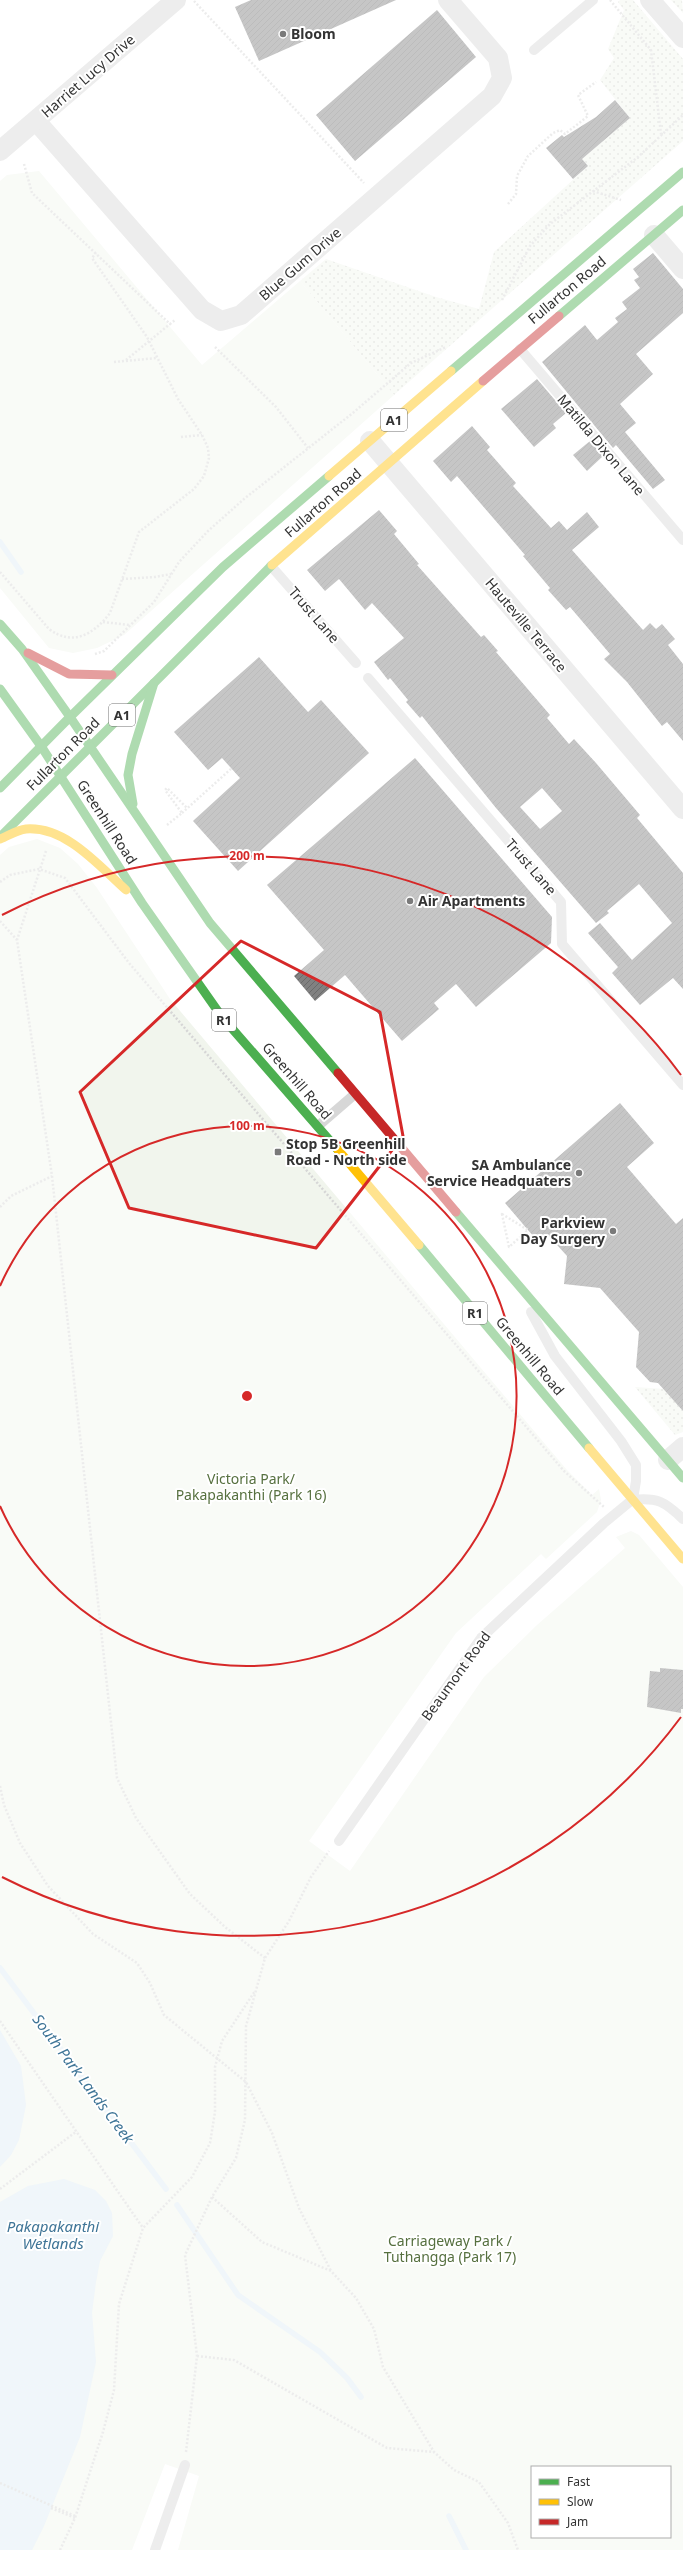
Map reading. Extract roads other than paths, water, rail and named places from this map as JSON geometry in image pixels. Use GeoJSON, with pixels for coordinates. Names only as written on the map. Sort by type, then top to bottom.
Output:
{"type":"FeatureCollection","features":[{"type":"Feature","properties":{"kind":"main road","name":"Fullarton Road"},"geometry":{"type":"LineString","coordinates":[[0,788],[112,675],[223,567],[683,172]]}},
{"type":"Feature","properties":{"kind":"main road","name":"Fullarton Road"},"geometry":{"type":"LineString","coordinates":[[0,838],[271,566],[390,464],[520,349],[683,210]]}},
{"type":"Feature","properties":{"kind":"main road","name":"Greenhill Road"},"geometry":{"type":"LineString","coordinates":[[0,624],[22,649],[70,717],[210,923],[683,1478]]}},
{"type":"Feature","properties":{"kind":"main road"},"geometry":{"type":"LineString","coordinates":[[22,649],[47,664],[69,674],[112,675]]}},
{"type":"Feature","properties":{"kind":"main road"},"geometry":{"type":"LineString","coordinates":[[133,810],[128,775],[141,719],[154,683]]}},
{"type":"Feature","properties":{"kind":"main road","name":"Greenhill Road"},"geometry":{"type":"LineString","coordinates":[[0,689],[61,776],[142,903],[222,1017],[318,1126],[683,1559]]}},
{"type":"Feature","properties":{"kind":"main road","name":"R1"},"geometry":{"type":"LineString","coordinates":[[0,838],[26,829],[51,833],[65,838],[142,903]]}},
{"type":"Feature","properties":{"kind":"street","name":"Harriet Lucy Drive"},"geometry":{"type":"LineString","coordinates":[[0,151],[176,0]]}},
{"type":"Feature","properties":{"kind":"street","name":"Blue Gum Drive"},"geometry":{"type":"LineString","coordinates":[[36,120],[202,310],[221,321],[241,315],[492,96],[502,78],[498,58],[448,0]]}},
{"type":"Feature","properties":{"kind":"street"},"geometry":{"type":"LineString","coordinates":[[650,0],[683,38]]}},
{"type":"Feature","properties":{"kind":"street"},"geometry":{"type":"LineString","coordinates":[[654,235],[683,269]]}},
{"type":"Feature","properties":{"kind":"street","name":"Hauteville Terrace"},"geometry":{"type":"LineString","coordinates":[[370,441],[683,808]]}},
{"type":"Feature","properties":{"kind":"street"},"geometry":{"type":"LineString","coordinates":[[668,1460],[683,1447]]}},
{"type":"Feature","properties":{"kind":"lane"},"geometry":{"type":"LineString","coordinates":[[534,50],[592,0]]}},
{"type":"Feature","properties":{"kind":"lane","name":"Matilda Dixon Lane"},"geometry":{"type":"LineString","coordinates":[[520,349],[683,540]]}},
{"type":"Feature","properties":{"kind":"lane","name":"Trust Lane"},"geometry":{"type":"LineString","coordinates":[[271,566],[356,664]]}},
{"type":"Feature","properties":{"kind":"lane","name":"Trust Lane"},"geometry":{"type":"LineString","coordinates":[[368,678],[561,902],[562,944],[683,1085]]}},
{"type":"Feature","properties":{"kind":"lane"},"geometry":{"type":"LineString","coordinates":[[318,1126],[355,1094]]}},
{"type":"Feature","properties":{"kind":"lane"},"geometry":{"type":"LineString","coordinates":[[513,1279],[555,1356],[621,1440],[636,1465],[636,1481],[632,1500],[650,1498],[668,1504],[683,1519]]}},
{"type":"Feature","properties":{"kind":"lane","name":"Beaumont Road"},"geometry":{"type":"LineString","coordinates":[[339,1841],[481,1638],[632,1500]]}},
{"type":"Feature","properties":{"kind":"lane"},"geometry":{"type":"LineString","coordinates":[[156,2550],[185,2465]]}},
{"type":"Feature","properties":{"kind":"water"},"geometry":{"type":"Polygon","coordinates":[[[0,2030],[21,2066],[26,2105],[19,2140],[11,2155],[0,2167],[0,2030]]]}},
{"type":"Feature","properties":{"kind":"water","name":"Pakapakanthi Wetlands"},"geometry":{"type":"Polygon","coordinates":[[[64,2179],[95,2190],[106,2201],[112,2213],[113,2236],[100,2261],[92,2313],[96,2362],[80,2437],[44,2526],[32,2550],[0,2550],[0,2202],[28,2186],[64,2179]]]}},
{"type":"Feature","properties":{"kind":"waterway","name":"South Park Lands Creek"},"geometry":{"type":"LineString","coordinates":[[0,542],[21,572]]}},
{"type":"Feature","properties":{"kind":"waterway","name":"South Park Lands Creek"},"geometry":{"type":"LineString","coordinates":[[0,1968],[166,2189]]}},
{"type":"Feature","properties":{"kind":"waterway","name":"South Park Lands Creek"},"geometry":{"type":"LineString","coordinates":[[177,2205],[238,2295],[320,2352],[347,2378],[361,2397]]}},
{"type":"Feature","properties":{"kind":"waterway","name":"South Park Lands Creek"},"geometry":{"type":"LineString","coordinates":[[449,2516],[466,2550]]}},
{"type":"Feature","properties":{"kind":"place","name":"Bloom"},"geometry":{"type":"Point","coordinates":[283,34]}},
{"type":"Feature","properties":{"kind":"place","name":"Air Apartments"},"geometry":{"type":"Point","coordinates":[410,901]}},
{"type":"Feature","properties":{"kind":"place","name":"Stop 5B Greenhill Road - North side"},"geometry":{"type":"Point","coordinates":[278,1152]}},
{"type":"Feature","properties":{"kind":"place","name":"SA Ambulance Service Headquaters"},"geometry":{"type":"Point","coordinates":[579,1173]}},
{"type":"Feature","properties":{"kind":"place","name":"Parkview Day Surgery"},"geometry":{"type":"Point","coordinates":[613,1231]}},
{"type":"Feature","properties":{"kind":"park label","name":"Victoria Park/ Pakapakanthi (Park 16)"},"geometry":{"type":"Point","coordinates":[251,1488]}},
{"type":"Feature","properties":{"kind":"park label","name":"Carriageway Park / Tuthangga (Park 17)"},"geometry":{"type":"Point","coordinates":[450,2250]}}]}
